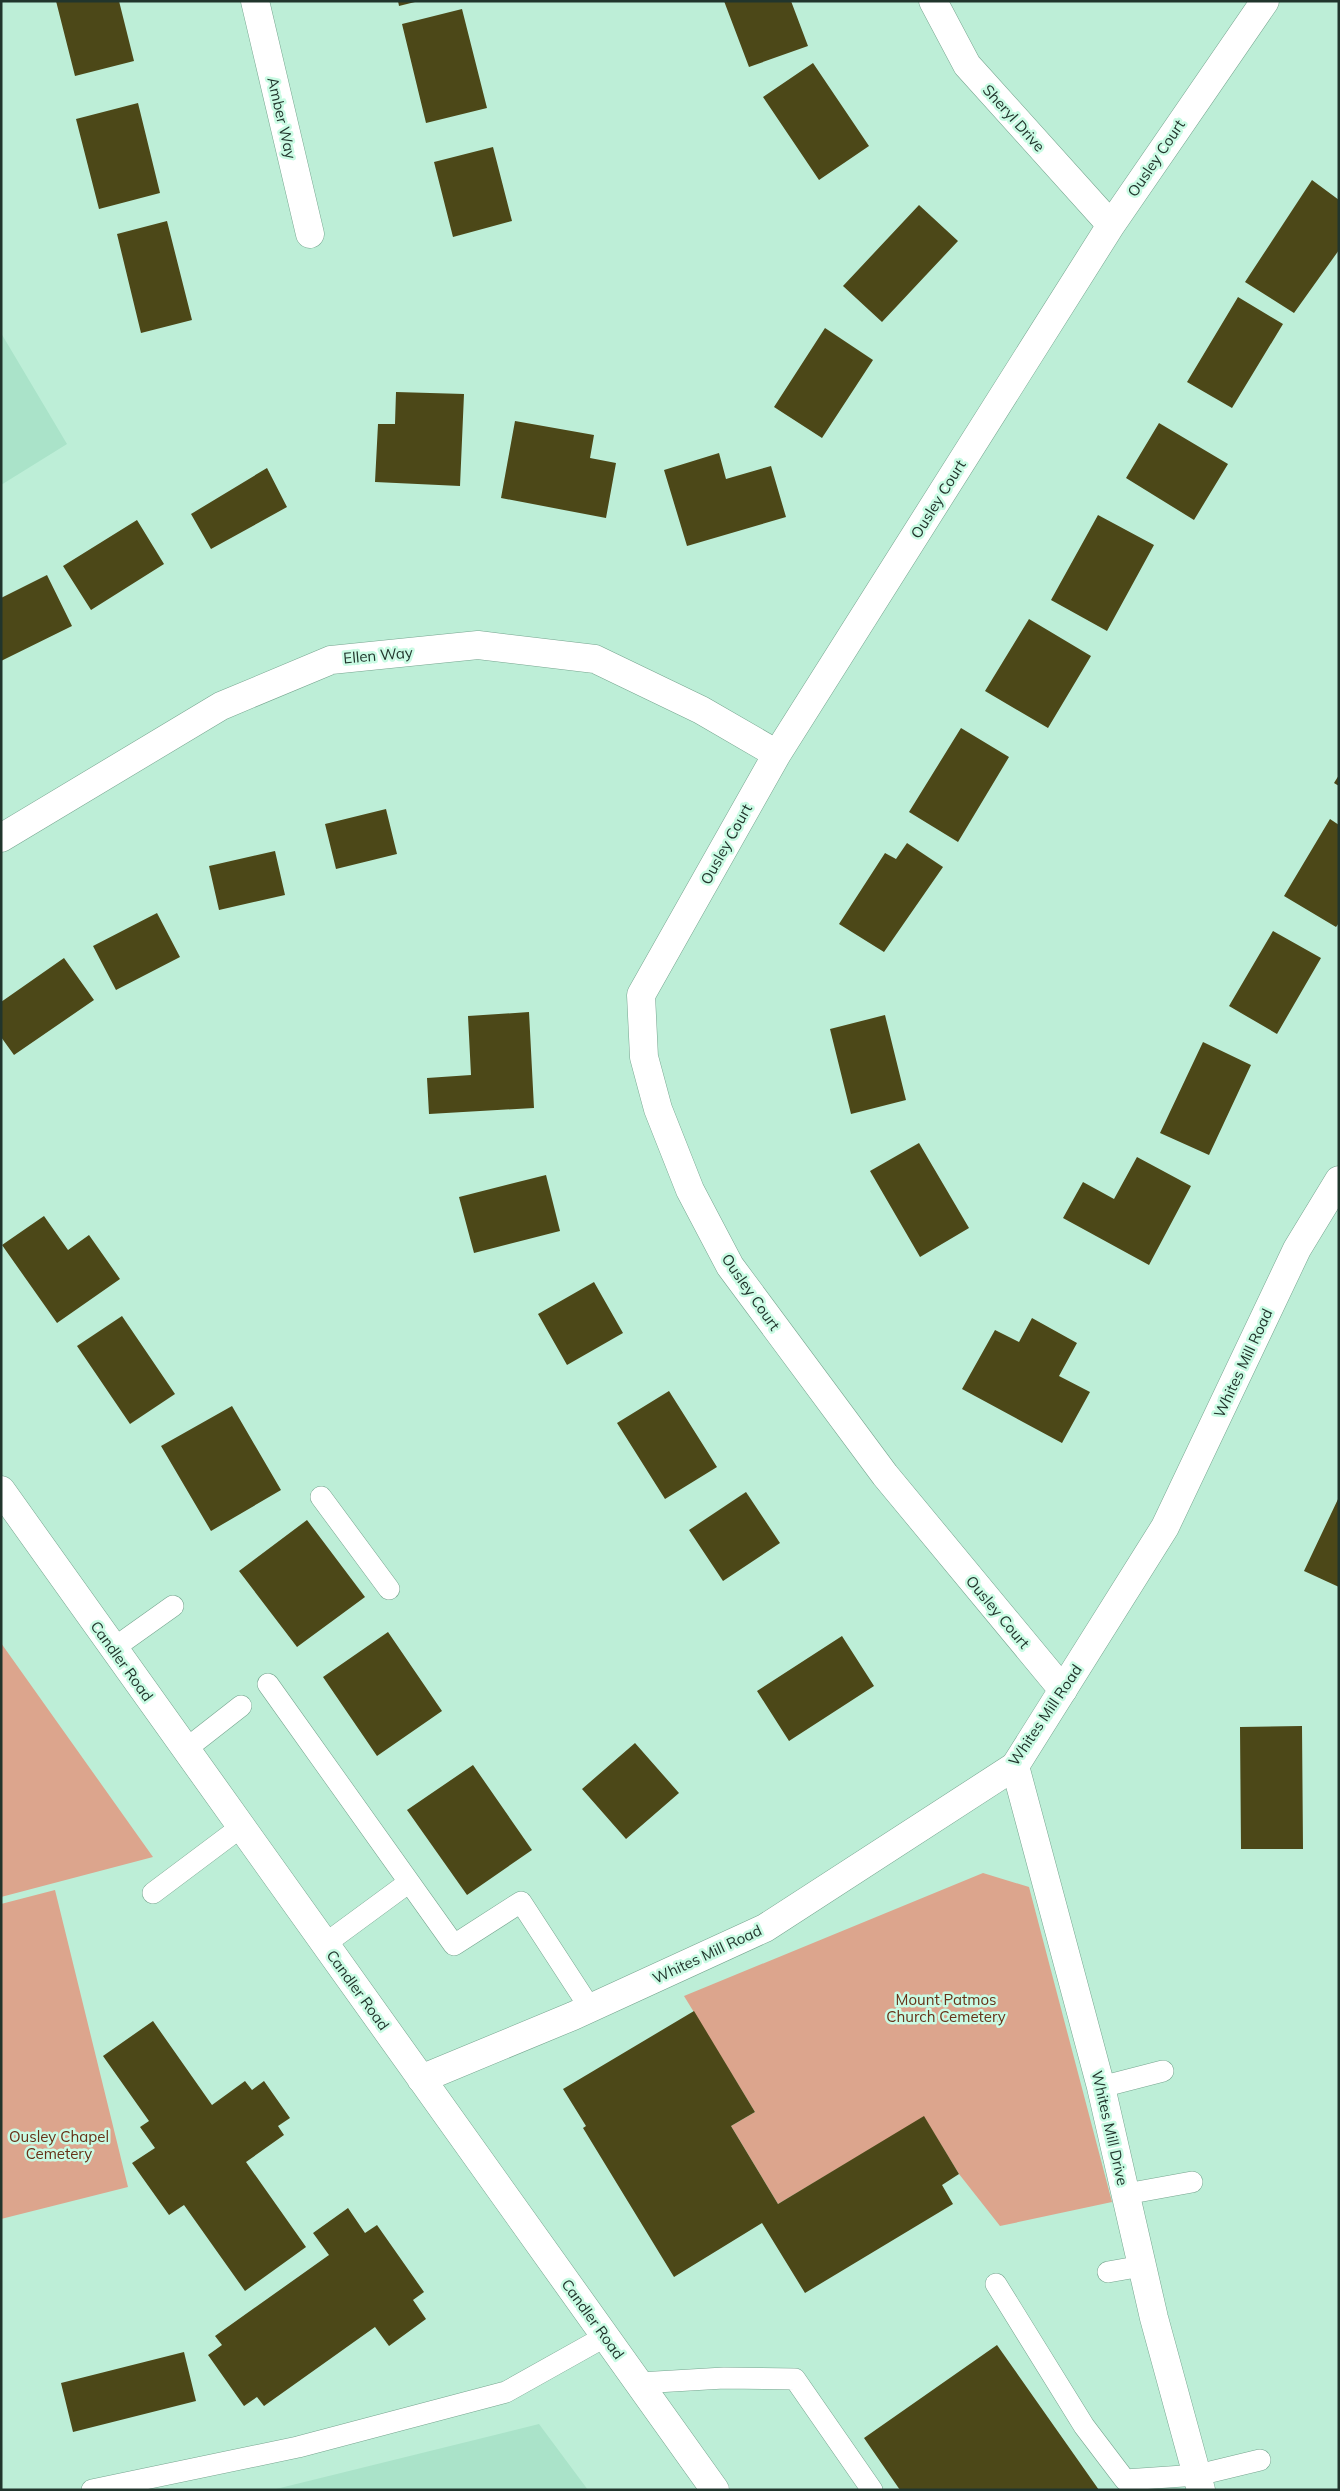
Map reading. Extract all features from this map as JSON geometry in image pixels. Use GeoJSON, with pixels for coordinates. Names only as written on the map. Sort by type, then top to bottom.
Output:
{"type":"FeatureCollection","features":[{"type":"Feature","properties":{"kind":"street","name":"Amber Way"},"geometry":{"type":"LineString","coordinates":[[255,1],[310,234]]}},
{"type":"Feature","properties":{"kind":"street","name":"Sheryl Drive"},"geometry":{"type":"LineString","coordinates":[[933,1],[967,66],[1110,225]]}},
{"type":"Feature","properties":{"kind":"street","name":"Ousley Court"},"geometry":{"type":"LineString","coordinates":[[1063,1690],[885,1475],[730,1266],[690,1190],[658,1109],[644,1057],[642,995],[777,754],[1110,225],[1265,1]]}},
{"type":"Feature","properties":{"kind":"street","name":"Ellen Way"},"geometry":{"type":"LineString","coordinates":[[1,838],[221,706],[331,660],[478,645],[595,659],[701,710],[777,754]]}},
{"type":"Feature","properties":{"kind":"street","name":"Whites Mill Road"},"geometry":{"type":"LineString","coordinates":[[422,2079],[590,2008],[765,1928],[1015,1766],[1165,1527],[1297,1249],[1339,1180]]}},
{"type":"Feature","properties":{"kind":"street","name":"Candler Road"},"geometry":{"type":"LineString","coordinates":[[1,1490],[715,2490]]}},
{"type":"Feature","properties":{"kind":"street","name":"Whites Mill Drive"},"geometry":{"type":"LineString","coordinates":[[1015,1766],[1101,2087],[1154,2318],[1200,2482]]}},
{"type":"Feature","properties":{"kind":"lane"},"geometry":{"type":"LineString","coordinates":[[321,1497],[390,1588]]}},
{"type":"Feature","properties":{"kind":"lane"},"geometry":{"type":"LineString","coordinates":[[114,1648],[173,1606]]}},
{"type":"Feature","properties":{"kind":"lane"},"geometry":{"type":"LineString","coordinates":[[268,1684],[454,1945],[521,1902],[590,2008]]}},
{"type":"Feature","properties":{"kind":"lane"},"geometry":{"type":"LineString","coordinates":[[186,1750],[241,1706]]}},
{"type":"Feature","properties":{"kind":"lane"},"geometry":{"type":"LineString","coordinates":[[153,1893],[241,1826]]}},
{"type":"Feature","properties":{"kind":"lane"},"geometry":{"type":"LineString","coordinates":[[325,1944],[408,1883]]}},
{"type":"Feature","properties":{"kind":"lane"},"geometry":{"type":"LineString","coordinates":[[1101,2087],[1163,2071]]}},
{"type":"Feature","properties":{"kind":"lane"},"geometry":{"type":"LineString","coordinates":[[1126,2194],[1192,2182]]}},
{"type":"Feature","properties":{"kind":"lane"},"geometry":{"type":"LineString","coordinates":[[1108,2272],[1142,2266]]}},
{"type":"Feature","properties":{"kind":"lane"},"geometry":{"type":"LineString","coordinates":[[996,2284],[1084,2426],[1125,2480],[1200,2482],[1260,2460]]}},
{"type":"Feature","properties":{"kind":"lane"},"geometry":{"type":"LineString","coordinates":[[92,2490],[298,2447],[506,2392],[606,2336]]}},
{"type":"Feature","properties":{"kind":"lane"},"geometry":{"type":"LineString","coordinates":[[639,2383],[724,2378],[795,2379],[872,2490]]}},
{"type":"Feature","properties":{"kind":"shaded area"},"geometry":{"type":"Polygon","coordinates":[[[1,333],[67,444],[1,485],[1,333]]]}},
{"type":"Feature","properties":{"kind":"shaded area"},"geometry":{"type":"Polygon","coordinates":[[[539,2424],[588,2490],[272,2490],[539,2424]]]}},
{"type":"Feature","properties":{"kind":"green space"},"geometry":{"type":"Polygon","coordinates":[[[1,1643],[153,1857],[1,1897],[1,1643]]]}},
{"type":"Feature","properties":{"kind":"green space","name":"Mount Patmos Church Cemetery"},"geometry":{"type":"Polygon","coordinates":[[[983,1873],[1029,1887],[1112,2202],[1000,2226],[959,2174],[924,2117],[778,2204],[731,2126],[755,2112],[684,1996],[983,1873]]]}},
{"type":"Feature","properties":{"kind":"green space","name":"Ousley Chapel Cemetery"},"geometry":{"type":"Polygon","coordinates":[[[55,1890],[128,2187],[1,2219],[1,1904],[55,1890]]]}},
{"type":"Feature","properties":{"kind":"building"},"geometry":{"type":"Polygon","coordinates":[[[56,1],[119,1],[134,61],[75,76],[56,1]]]}},
{"type":"Feature","properties":{"kind":"building"},"geometry":{"type":"Polygon","coordinates":[[[398,1],[415,1],[415,2],[399,6],[398,1]]]}},
{"type":"Feature","properties":{"kind":"building"},"geometry":{"type":"Polygon","coordinates":[[[724,1],[791,1],[808,46],[749,67],[724,1]]]}},
{"type":"Feature","properties":{"kind":"building"},"geometry":{"type":"Polygon","coordinates":[[[462,9],[487,108],[426,123],[402,24],[462,9]]]}},
{"type":"Feature","properties":{"kind":"building"},"geometry":{"type":"Polygon","coordinates":[[[813,63],[869,146],[819,180],[763,97],[813,63]]]}},
{"type":"Feature","properties":{"kind":"building"},"geometry":{"type":"Polygon","coordinates":[[[138,103],[160,193],[99,209],[76,119],[138,103]]]}},
{"type":"Feature","properties":{"kind":"building"},"geometry":{"type":"Polygon","coordinates":[[[493,147],[512,221],[453,237],[434,162],[493,147]]]}},
{"type":"Feature","properties":{"kind":"building"},"geometry":{"type":"Polygon","coordinates":[[[1312,180],[1339,200],[1339,250],[1294,313],[1245,282],[1312,180]]]}},
{"type":"Feature","properties":{"kind":"building"},"geometry":{"type":"Polygon","coordinates":[[[919,205],[958,241],[882,322],[843,286],[919,205]]]}},
{"type":"Feature","properties":{"kind":"building"},"geometry":{"type":"Polygon","coordinates":[[[167,221],[192,320],[141,333],[117,234],[167,221]]]}},
{"type":"Feature","properties":{"kind":"building"},"geometry":{"type":"Polygon","coordinates":[[[1238,297],[1283,324],[1232,408],[1187,382],[1238,297]]]}},
{"type":"Feature","properties":{"kind":"building"},"geometry":{"type":"Polygon","coordinates":[[[825,328],[873,360],[822,438],[774,407],[825,328]]]}},
{"type":"Feature","properties":{"kind":"building"},"geometry":{"type":"Polygon","coordinates":[[[396,392],[464,394],[460,486],[375,482],[378,424],[395,424],[396,392]]]}},
{"type":"Feature","properties":{"kind":"building"},"geometry":{"type":"Polygon","coordinates":[[[515,421],[594,435],[590,458],[616,463],[606,518],[501,498],[515,421]]]}},
{"type":"Feature","properties":{"kind":"building"},"geometry":{"type":"Polygon","coordinates":[[[1159,423],[1228,464],[1194,520],[1126,478],[1159,423]]]}},
{"type":"Feature","properties":{"kind":"building"},"geometry":{"type":"Polygon","coordinates":[[[719,453],[726,479],[771,466],[786,517],[687,546],[664,470],[719,453]]]}},
{"type":"Feature","properties":{"kind":"building"},"geometry":{"type":"Polygon","coordinates":[[[267,468],[287,507],[211,549],[191,514],[267,468]]]}},
{"type":"Feature","properties":{"kind":"building"},"geometry":{"type":"Polygon","coordinates":[[[1098,515],[1154,545],[1107,631],[1051,600],[1098,515]]]}},
{"type":"Feature","properties":{"kind":"building"},"geometry":{"type":"Polygon","coordinates":[[[137,520],[164,564],[91,610],[63,566],[137,520]]]}},
{"type":"Feature","properties":{"kind":"building"},"geometry":{"type":"Polygon","coordinates":[[[47,575],[72,626],[1,661],[1,598],[47,575]]]}},
{"type":"Feature","properties":{"kind":"building"},"geometry":{"type":"Polygon","coordinates":[[[1029,619],[1091,656],[1048,728],[985,691],[1029,619]]]}},
{"type":"Feature","properties":{"kind":"building"},"geometry":{"type":"Polygon","coordinates":[[[961,728],[1009,757],[958,842],[909,812],[961,728]]]}},
{"type":"Feature","properties":{"kind":"building"},"geometry":{"type":"Polygon","coordinates":[[[1339,775],[1339,786],[1334,783],[1339,775]]]}},
{"type":"Feature","properties":{"kind":"building"},"geometry":{"type":"Polygon","coordinates":[[[386,809],[397,854],[336,869],[325,824],[386,809]]]}},
{"type":"Feature","properties":{"kind":"building"},"geometry":{"type":"Polygon","coordinates":[[[1330,819],[1339,825],[1339,923],[1336,927],[1284,896],[1330,819]]]}},
{"type":"Feature","properties":{"kind":"building"},"geometry":{"type":"Polygon","coordinates":[[[907,843],[943,867],[884,952],[839,924],[885,853],[896,859],[907,843]]]}},
{"type":"Feature","properties":{"kind":"building"},"geometry":{"type":"Polygon","coordinates":[[[275,851],[285,895],[219,910],[209,866],[275,851]]]}},
{"type":"Feature","properties":{"kind":"building"},"geometry":{"type":"Polygon","coordinates":[[[157,913],[180,957],[116,990],[93,946],[157,913]]]}},
{"type":"Feature","properties":{"kind":"building"},"geometry":{"type":"Polygon","coordinates":[[[1273,931],[1321,958],[1277,1034],[1229,1006],[1273,931]]]}},
{"type":"Feature","properties":{"kind":"building"},"geometry":{"type":"Polygon","coordinates":[[[64,958],[94,1000],[14,1055],[1,1037],[1,1002],[64,958]]]}},
{"type":"Feature","properties":{"kind":"building"},"geometry":{"type":"Polygon","coordinates":[[[529,1012],[534,1108],[429,1114],[427,1078],[471,1075],[468,1016],[529,1012]]]}},
{"type":"Feature","properties":{"kind":"building"},"geometry":{"type":"Polygon","coordinates":[[[885,1015],[906,1100],[851,1114],[830,1029],[885,1015]]]}},
{"type":"Feature","properties":{"kind":"building"},"geometry":{"type":"Polygon","coordinates":[[[1203,1042],[1251,1065],[1209,1155],[1160,1133],[1203,1042]]]}},
{"type":"Feature","properties":{"kind":"building"},"geometry":{"type":"Polygon","coordinates":[[[919,1143],[969,1228],[920,1257],[870,1171],[919,1143]]]}},
{"type":"Feature","properties":{"kind":"building"},"geometry":{"type":"Polygon","coordinates":[[[1137,1157],[1191,1186],[1149,1265],[1063,1218],[1083,1182],[1114,1199],[1137,1157]]]}},
{"type":"Feature","properties":{"kind":"building"},"geometry":{"type":"Polygon","coordinates":[[[546,1175],[560,1231],[474,1253],[459,1197],[546,1175]]]}},
{"type":"Feature","properties":{"kind":"building"},"geometry":{"type":"Polygon","coordinates":[[[44,1216],[68,1250],[89,1235],[120,1279],[57,1323],[2,1245],[44,1216]]]}},
{"type":"Feature","properties":{"kind":"building"},"geometry":{"type":"Polygon","coordinates":[[[594,1282],[623,1333],[567,1365],[538,1314],[594,1282]]]}},
{"type":"Feature","properties":{"kind":"building"},"geometry":{"type":"Polygon","coordinates":[[[122,1316],[175,1394],[130,1424],[77,1346],[122,1316]]]}},
{"type":"Feature","properties":{"kind":"building"},"geometry":{"type":"Polygon","coordinates":[[[1032,1318],[1077,1343],[1059,1376],[1090,1392],[1062,1443],[962,1389],[995,1330],[1019,1342],[1032,1318]]]}},
{"type":"Feature","properties":{"kind":"building"},"geometry":{"type":"Polygon","coordinates":[[[669,1391],[717,1467],[665,1499],[617,1423],[669,1391]]]}},
{"type":"Feature","properties":{"kind":"building"},"geometry":{"type":"Polygon","coordinates":[[[232,1406],[281,1490],[211,1531],[161,1446],[232,1406]]]}},
{"type":"Feature","properties":{"kind":"building"},"geometry":{"type":"Polygon","coordinates":[[[746,1492],[780,1543],[723,1581],[689,1530],[746,1492]]]}},
{"type":"Feature","properties":{"kind":"building"},"geometry":{"type":"Polygon","coordinates":[[[1339,1497],[1339,1587],[1304,1571],[1339,1497]]]}},
{"type":"Feature","properties":{"kind":"building"},"geometry":{"type":"Polygon","coordinates":[[[307,1520],[365,1597],[297,1647],[239,1571],[307,1520]]]}},
{"type":"Feature","properties":{"kind":"building"},"geometry":{"type":"Polygon","coordinates":[[[388,1632],[442,1711],[377,1756],[323,1677],[388,1632]]]}},
{"type":"Feature","properties":{"kind":"building"},"geometry":{"type":"Polygon","coordinates":[[[842,1636],[874,1686],[789,1741],[757,1691],[842,1636]]]}},
{"type":"Feature","properties":{"kind":"building"},"geometry":{"type":"Polygon","coordinates":[[[1302,1726],[1303,1849],[1241,1849],[1240,1727],[1302,1726]]]}},
{"type":"Feature","properties":{"kind":"building"},"geometry":{"type":"Polygon","coordinates":[[[635,1743],[679,1793],[626,1839],[582,1789],[635,1743]]]}},
{"type":"Feature","properties":{"kind":"building"},"geometry":{"type":"Polygon","coordinates":[[[473,1765],[532,1850],[467,1895],[407,1810],[473,1765]]]}},
{"type":"Feature","properties":{"kind":"building"},"geometry":{"type":"Polygon","coordinates":[[[694,2011],[755,2112],[731,2126],[778,2204],[924,2116],[959,2174],[942,2185],[953,2204],[805,2293],[762,2223],[674,2277],[583,2128],[586,2126],[563,2089],[694,2011]]]}},
{"type":"Feature","properties":{"kind":"building"},"geometry":{"type":"Polygon","coordinates":[[[153,2021],[212,2105],[245,2081],[252,2090],[264,2081],[290,2118],[278,2126],[284,2135],[246,2162],[306,2247],[245,2291],[184,2205],[169,2215],[132,2163],[155,2148],[140,2127],[149,2121],[103,2056],[153,2021]]]}},
{"type":"Feature","properties":{"kind":"building"},"geometry":{"type":"Polygon","coordinates":[[[348,2208],[365,2233],[377,2225],[424,2292],[413,2300],[426,2319],[389,2346],[375,2327],[264,2406],[257,2397],[244,2406],[208,2355],[222,2345],[215,2336],[329,2255],[313,2233],[348,2208]]]}},
{"type":"Feature","properties":{"kind":"building"},"geometry":{"type":"Polygon","coordinates":[[[997,2345],[1099,2490],[900,2490],[864,2438],[997,2345]]]}},
{"type":"Feature","properties":{"kind":"building"},"geometry":{"type":"Polygon","coordinates":[[[184,2352],[196,2401],[73,2432],[61,2383],[184,2352]]]}}]}
